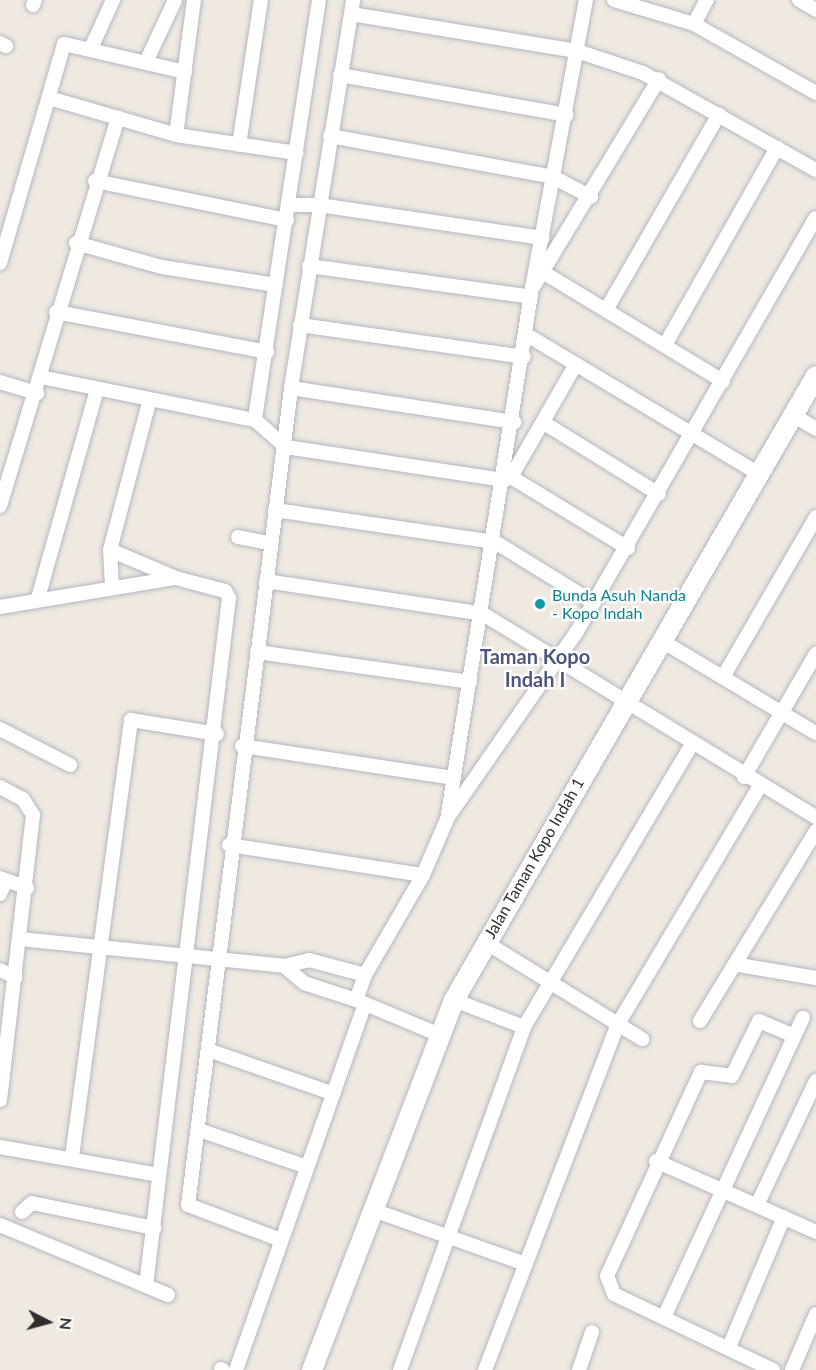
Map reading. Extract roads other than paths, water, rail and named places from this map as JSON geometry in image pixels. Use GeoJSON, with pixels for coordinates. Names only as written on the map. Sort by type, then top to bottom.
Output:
{"type":"FeatureCollection","features":[{"type":"Feature","properties":{"kind":"main road","name":"Jalan Taman Kopo Indah 1"},"geometry":{"type":"LineString","coordinates":[[312,1370],[376,1211],[454,1000],[485,942],[624,702],[663,641],[816,376]]}},
{"type":"Feature","properties":{"kind":"street"},"geometry":{"type":"LineString","coordinates":[[92,46],[113,0]]}},
{"type":"Feature","properties":{"kind":"street"},"geometry":{"type":"LineString","coordinates":[[146,62],[175,0]]}},
{"type":"Feature","properties":{"kind":"street"},"geometry":{"type":"LineString","coordinates":[[176,135],[194,0]]}},
{"type":"Feature","properties":{"kind":"street"},"geometry":{"type":"LineString","coordinates":[[240,146],[261,0]]}},
{"type":"Feature","properties":{"kind":"street"},"geometry":{"type":"LineString","coordinates":[[255,420],[291,206],[319,0]]}},
{"type":"Feature","properties":{"kind":"street"},"geometry":{"type":"LineString","coordinates":[[281,1240],[188,1205],[200,1130],[242,746],[257,651],[270,543],[286,447],[291,388],[353,0]]}},
{"type":"Feature","properties":{"kind":"street"},"geometry":{"type":"LineString","coordinates":[[448,817],[453,778],[508,478],[532,293],[586,0]]}},
{"type":"Feature","properties":{"kind":"street"},"geometry":{"type":"LineString","coordinates":[[614,0],[632,2],[694,24],[816,93]]}},
{"type":"Feature","properties":{"kind":"street"},"geometry":{"type":"LineString","coordinates":[[694,24],[707,0]]}},
{"type":"Feature","properties":{"kind":"street"},"geometry":{"type":"LineString","coordinates":[[799,0],[816,10]]}},
{"type":"Feature","properties":{"kind":"street"},"geometry":{"type":"LineString","coordinates":[[351,14],[578,51],[659,79],[816,170]]}},
{"type":"Feature","properties":{"kind":"street"},"geometry":{"type":"LineString","coordinates":[[0,263],[64,44],[92,46],[185,72]]}},
{"type":"Feature","properties":{"kind":"street"},"geometry":{"type":"LineString","coordinates":[[340,75],[566,115]]}},
{"type":"Feature","properties":{"kind":"street"},"geometry":{"type":"LineString","coordinates":[[532,293],[546,274],[659,79]]}},
{"type":"Feature","properties":{"kind":"street"},"geometry":{"type":"LineString","coordinates":[[50,98],[176,135],[297,153]]}},
{"type":"Feature","properties":{"kind":"street"},"geometry":{"type":"LineString","coordinates":[[606,310],[719,114]]}},
{"type":"Feature","properties":{"kind":"street"},"geometry":{"type":"LineString","coordinates":[[0,502],[7,466],[37,393],[56,312],[76,243],[118,118]]}},
{"type":"Feature","properties":{"kind":"street"},"geometry":{"type":"LineString","coordinates":[[330,136],[554,177],[591,196]]}},
{"type":"Feature","properties":{"kind":"street"},"geometry":{"type":"LineString","coordinates":[[665,345],[777,148]]}},
{"type":"Feature","properties":{"kind":"street"},"geometry":{"type":"LineString","coordinates":[[95,181],[159,198],[287,220]]}},
{"type":"Feature","properties":{"kind":"street"},"geometry":{"type":"LineString","coordinates":[[291,206],[319,205],[543,238]]}},
{"type":"Feature","properties":{"kind":"street"},"geometry":{"type":"LineString","coordinates":[[236,1370],[334,1094],[360,1002],[365,975],[423,875],[448,817],[557,662],[628,548],[816,218]]}},
{"type":"Feature","properties":{"kind":"street"},"geometry":{"type":"LineString","coordinates":[[76,243],[162,267],[276,285]]}},
{"type":"Feature","properties":{"kind":"street"},"geometry":{"type":"LineString","coordinates":[[309,266],[532,293]]}},
{"type":"Feature","properties":{"kind":"street"},"geometry":{"type":"LineString","coordinates":[[546,274],[723,381]]}},
{"type":"Feature","properties":{"kind":"street"},"geometry":{"type":"LineString","coordinates":[[56,312],[267,352]]}},
{"type":"Feature","properties":{"kind":"street"},"geometry":{"type":"LineString","coordinates":[[300,326],[524,357]]}},
{"type":"Feature","properties":{"kind":"street"},"geometry":{"type":"LineString","coordinates":[[527,335],[759,474]]}},
{"type":"Feature","properties":{"kind":"street"},"geometry":{"type":"LineString","coordinates":[[508,478],[544,423],[576,364]]}},
{"type":"Feature","properties":{"kind":"street"},"geometry":{"type":"LineString","coordinates":[[41,377],[255,420],[286,447],[508,478],[628,548]]}},
{"type":"Feature","properties":{"kind":"street"},"geometry":{"type":"LineString","coordinates":[[0,382],[37,393]]}},
{"type":"Feature","properties":{"kind":"street"},"geometry":{"type":"LineString","coordinates":[[291,388],[514,422]]}},
{"type":"Feature","properties":{"kind":"street"},"geometry":{"type":"LineString","coordinates":[[38,598],[97,390]]}},
{"type":"Feature","properties":{"kind":"street"},"geometry":{"type":"LineString","coordinates":[[112,587],[110,550],[150,399]]}},
{"type":"Feature","properties":{"kind":"street"},"geometry":{"type":"LineString","coordinates":[[793,415],[816,429]]}},
{"type":"Feature","properties":{"kind":"street"},"geometry":{"type":"LineString","coordinates":[[544,423],[659,494]]}},
{"type":"Feature","properties":{"kind":"street"},"geometry":{"type":"LineString","coordinates":[[275,510],[495,542],[594,603]]}},
{"type":"Feature","properties":{"kind":"street"},"geometry":{"type":"LineString","coordinates":[[723,677],[816,518]]}},
{"type":"Feature","properties":{"kind":"street"},"geometry":{"type":"LineString","coordinates":[[238,537],[270,543]]}},
{"type":"Feature","properties":{"kind":"street"},"geometry":{"type":"LineString","coordinates":[[110,550],[176,578],[228,595],[217,734],[186,956],[146,1286]]}},
{"type":"Feature","properties":{"kind":"street"},"geometry":{"type":"LineString","coordinates":[[0,607],[38,598],[176,578]]}},
{"type":"Feature","properties":{"kind":"street"},"geometry":{"type":"LineString","coordinates":[[266,581],[483,614],[744,777],[816,817]]}},
{"type":"Feature","properties":{"kind":"street"},"geometry":{"type":"LineString","coordinates":[[663,641],[816,733]]}},
{"type":"Feature","properties":{"kind":"street"},"geometry":{"type":"LineString","coordinates":[[257,651],[470,682]]}},
{"type":"Feature","properties":{"kind":"street"},"geometry":{"type":"LineString","coordinates":[[744,777],[816,654]]}},
{"type":"Feature","properties":{"kind":"street"},"geometry":{"type":"LineString","coordinates":[[72,1157],[98,949],[131,720],[217,734]]}},
{"type":"Feature","properties":{"kind":"street"},"geometry":{"type":"LineString","coordinates":[[0,729],[70,765]]}},
{"type":"Feature","properties":{"kind":"street"},"geometry":{"type":"LineString","coordinates":[[400,1370],[524,1027],[549,981],[625,864],[692,744]]}},
{"type":"Feature","properties":{"kind":"street"},"geometry":{"type":"LineString","coordinates":[[242,746],[453,778]]}},
{"type":"Feature","properties":{"kind":"street"},"geometry":{"type":"LineString","coordinates":[[485,1370],[523,1263],[618,1024],[760,786]]}},
{"type":"Feature","properties":{"kind":"street"},"geometry":{"type":"LineString","coordinates":[[0,787],[23,800],[33,815],[27,888],[2,1064],[0,1100]]}},
{"type":"Feature","properties":{"kind":"street"},"geometry":{"type":"LineString","coordinates":[[700,1021],[739,965],[816,831]]}},
{"type":"Feature","properties":{"kind":"street"},"geometry":{"type":"LineString","coordinates":[[230,845],[423,875]]}},
{"type":"Feature","properties":{"kind":"street"},"geometry":{"type":"LineString","coordinates":[[0,894],[3,879],[27,888]]}},
{"type":"Feature","properties":{"kind":"street"},"geometry":{"type":"LineString","coordinates":[[20,939],[98,949],[220,958],[284,966],[304,959],[365,975]]}},
{"type":"Feature","properties":{"kind":"street"},"geometry":{"type":"LineString","coordinates":[[485,942],[642,1039]]}},
{"type":"Feature","properties":{"kind":"street"},"geometry":{"type":"LineString","coordinates":[[739,965],[816,977]]}},
{"type":"Feature","properties":{"kind":"street"},"geometry":{"type":"LineString","coordinates":[[284,966],[304,983],[360,1002],[440,1035]]}},
{"type":"Feature","properties":{"kind":"street"},"geometry":{"type":"LineString","coordinates":[[0,970],[15,977]]}},
{"type":"Feature","properties":{"kind":"street"},"geometry":{"type":"LineString","coordinates":[[454,1000],[524,1027]]}},
{"type":"Feature","properties":{"kind":"street"},"geometry":{"type":"LineString","coordinates":[[664,1317],[802,1018]]}},
{"type":"Feature","properties":{"kind":"street"},"geometry":{"type":"LineString","coordinates":[[772,1370],[729,1347],[614,1294],[607,1281],[656,1161],[702,1071],[732,1076],[759,1021],[794,1036]]}},
{"type":"Feature","properties":{"kind":"street"},"geometry":{"type":"LineString","coordinates":[[208,1050],[334,1094]]}},
{"type":"Feature","properties":{"kind":"street"},"geometry":{"type":"LineString","coordinates":[[758,1203],[816,1081]]}},
{"type":"Feature","properties":{"kind":"street"},"geometry":{"type":"LineString","coordinates":[[200,1130],[307,1167]]}},
{"type":"Feature","properties":{"kind":"street"},"geometry":{"type":"LineString","coordinates":[[0,1147],[72,1157],[159,1175]]}},
{"type":"Feature","properties":{"kind":"street"},"geometry":{"type":"LineString","coordinates":[[656,1161],[758,1203],[816,1232]]}},
{"type":"Feature","properties":{"kind":"street"},"geometry":{"type":"LineString","coordinates":[[22,1212],[32,1203],[154,1228]]}},
{"type":"Feature","properties":{"kind":"street"},"geometry":{"type":"LineString","coordinates":[[376,1211],[523,1263]]}},
{"type":"Feature","properties":{"kind":"street"},"geometry":{"type":"LineString","coordinates":[[729,1347],[784,1217]]}},
{"type":"Feature","properties":{"kind":"street"},"geometry":{"type":"LineString","coordinates":[[0,1225],[168,1295]]}},
{"type":"Feature","properties":{"kind":"street"},"geometry":{"type":"LineString","coordinates":[[792,1370],[816,1314]]}},
{"type":"Feature","properties":{"kind":"street"},"geometry":{"type":"LineString","coordinates":[[579,1370],[592,1332]]}},
{"type":"Feature","properties":{"kind":"place","name":"Bunda Asuh Nanda - Kopo Indah"},"geometry":{"type":"Point","coordinates":[540,604]}},
{"type":"Feature","properties":{"kind":"district","name":"Taman Kopo Indah I"},"geometry":{"type":"Point","coordinates":[535,668]}}]}
